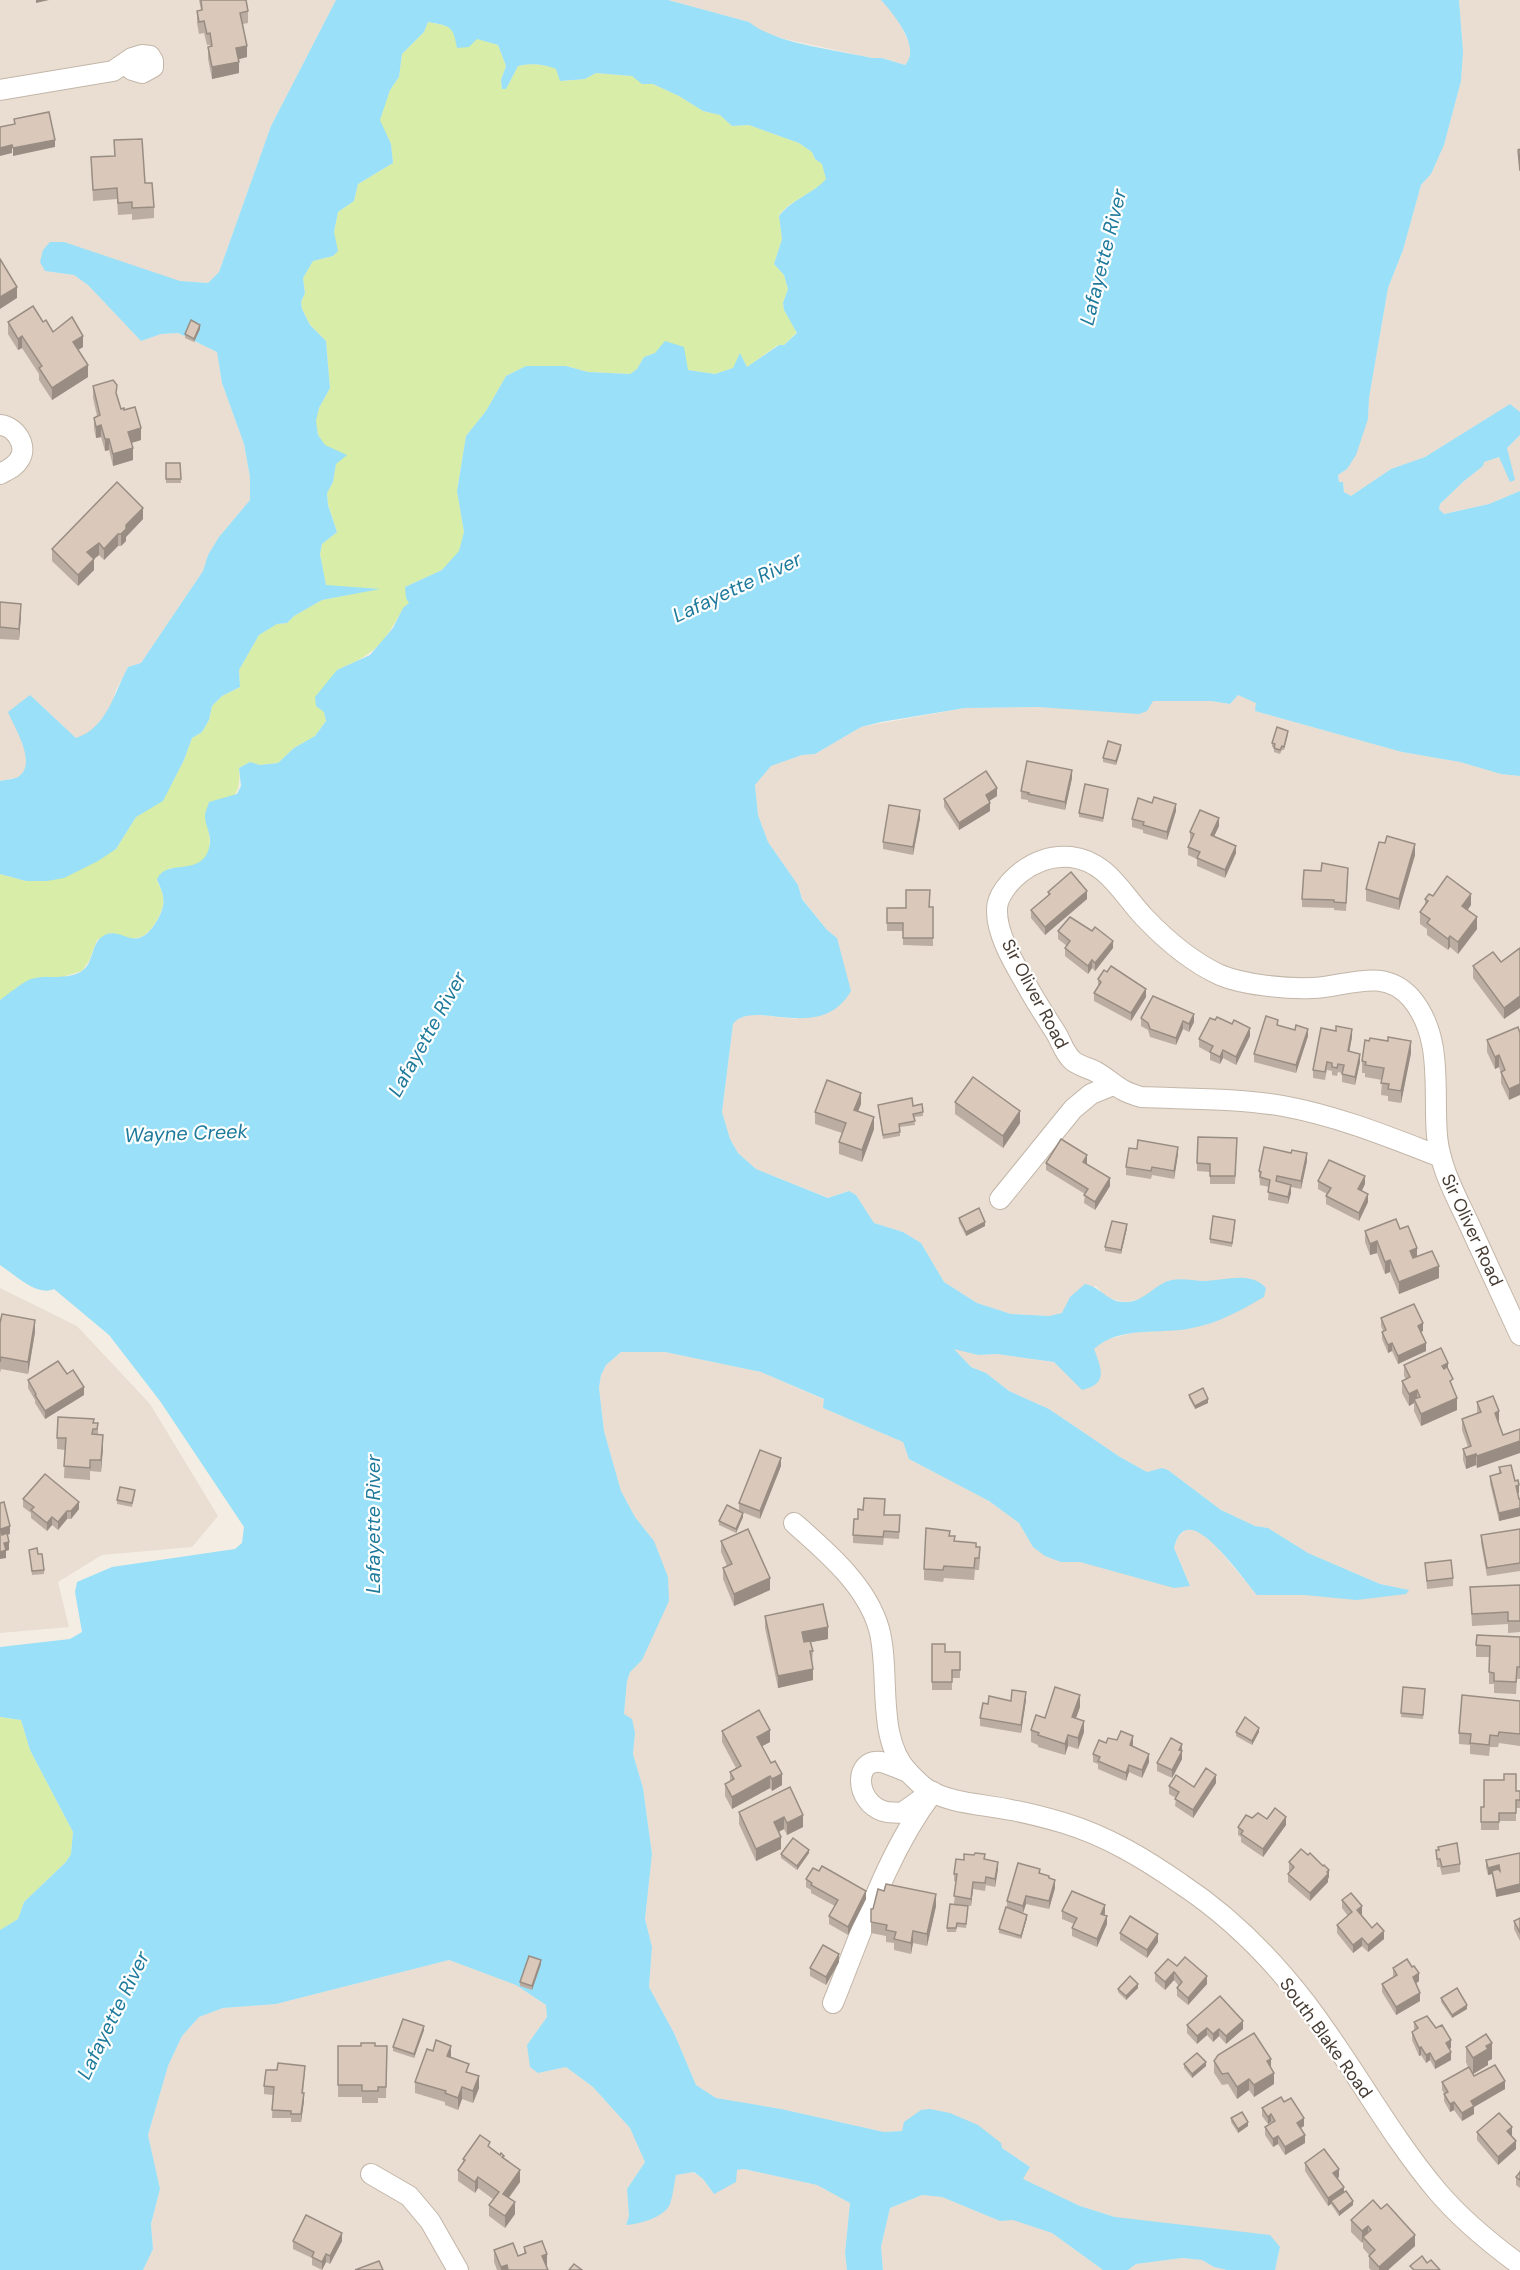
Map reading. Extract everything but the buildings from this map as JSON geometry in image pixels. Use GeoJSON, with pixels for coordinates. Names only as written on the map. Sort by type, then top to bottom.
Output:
{"type":"FeatureCollection","features":[{"type":"Feature","properties":{"kind":"street"},"geometry":{"type":"LineString","coordinates":[[0,90],[113,71],[125,64]]}},
{"type":"Feature","properties":{"kind":"street"},"geometry":{"type":"LineString","coordinates":[[0,425],[7,425],[15,430],[21,443],[22,454],[14,466],[0,474]]}},
{"type":"Feature","properties":{"kind":"street","name":"Sir Oliver Road"},"geometry":{"type":"LineString","coordinates":[[1441,1157],[1328,1116],[1295,1109],[1257,1102],[1141,1096],[1123,1092],[1098,1073],[1071,1059],[1062,1048],[1058,1037],[1007,951],[996,909],[999,897],[1017,876],[1030,866],[1045,858],[1074,857],[1104,869],[1143,917],[1163,936],[1190,957],[1220,975],[1257,984],[1308,988],[1332,987],[1371,979],[1399,987],[1421,1012],[1430,1032],[1435,1054],[1437,1136],[1444,1169],[1520,1335]]}},
{"type":"Feature","properties":{"kind":"street"},"geometry":{"type":"LineString","coordinates":[[1000,1200],[1073,1109],[1091,1094],[1113,1085]]}},
{"type":"Feature","properties":{"kind":"street","name":"South Blake Road"},"geometry":{"type":"LineString","coordinates":[[794,1523],[824,1550],[851,1580],[870,1606],[879,1629],[884,1653],[891,1739],[897,1757],[908,1772],[933,1792],[958,1800],[1064,1823],[1102,1837],[1135,1854],[1184,1885],[1219,1913],[1263,1954],[1305,2002],[1393,2132],[1437,2192],[1489,2243],[1520,2265]]}},
{"type":"Feature","properties":{"kind":"street","name":"South Blake Road"},"geometry":{"type":"LineString","coordinates":[[908,1772],[881,1762],[873,1763],[866,1767],[861,1777],[862,1794],[868,1802],[883,1811],[902,1813],[933,1792]]}},
{"type":"Feature","properties":{"kind":"street"},"geometry":{"type":"LineString","coordinates":[[833,2003],[890,1864],[916,1814],[933,1792]]}},
{"type":"Feature","properties":{"kind":"street"},"geometry":{"type":"LineString","coordinates":[[371,2174],[409,2196],[430,2221],[458,2270]]}},
{"type":"Feature","properties":{"kind":"shaded area"},"geometry":{"type":"Polygon","coordinates":[[[0,0],[336,0],[271,126],[219,272],[208,283],[45,271],[74,275],[88,285],[141,341],[161,334],[178,333],[217,352],[222,383],[244,444],[250,477],[250,500],[219,537],[208,555],[203,571],[141,663],[128,667],[115,692],[112,706],[89,734],[76,738],[30,695],[26,769],[20,777],[0,781],[0,0]]]}},
{"type":"Feature","properties":{"kind":"shaded area"},"geometry":{"type":"Polygon","coordinates":[[[668,0],[881,0],[897,16],[911,48],[909,61],[905,65],[883,58],[872,58],[785,39],[760,31],[749,22],[668,0]]]}},
{"type":"Feature","properties":{"kind":"shaded area"},"geometry":{"type":"Polygon","coordinates":[[[1459,0],[1520,0],[1520,412],[1510,404],[1425,457],[1391,469],[1351,496],[1344,492],[1343,482],[1339,483],[1338,475],[1347,469],[1368,419],[1369,398],[1388,288],[1403,250],[1421,185],[1431,174],[1444,145],[1461,81],[1463,51],[1459,0]]]}},
{"type":"Feature","properties":{"kind":"shaded area"},"geometry":{"type":"Polygon","coordinates":[[[1520,435],[1520,491],[1489,504],[1443,514],[1439,509],[1440,504],[1483,466],[1483,462],[1499,457],[1510,481],[1507,448],[1520,435]]]}},
{"type":"Feature","properties":{"kind":"shaded area"},"geometry":{"type":"Polygon","coordinates":[[[1238,695],[1257,703],[1255,711],[1402,752],[1460,762],[1501,774],[1520,776],[1520,2270],[1275,2270],[1280,2248],[1115,2217],[1080,2206],[1022,2179],[1029,2166],[1002,2148],[902,2131],[884,2132],[781,2109],[716,2098],[696,2085],[674,2033],[649,1987],[652,1947],[645,1919],[652,1854],[643,1788],[633,1754],[635,1733],[624,1714],[630,1671],[642,1660],[654,1541],[635,1517],[621,1491],[604,1431],[599,1388],[601,1375],[606,1365],[621,1352],[665,1352],[761,1372],[825,1400],[823,1408],[903,1442],[909,1459],[989,1501],[1019,1523],[1033,1547],[1061,1562],[1080,1562],[1190,1586],[1174,1548],[1178,1536],[1186,1530],[1194,1530],[1209,1538],[1257,1595],[1408,1590],[1380,1584],[1308,1553],[1268,1528],[1255,1526],[1221,1510],[1168,1470],[1162,1468],[1147,1472],[1120,1457],[1049,1409],[1009,1391],[986,1373],[971,1367],[953,1348],[977,1355],[997,1354],[1054,1362],[1082,1389],[1094,1349],[1102,1341],[1132,1333],[1191,1328],[1204,1281],[1170,1280],[1143,1298],[1126,1302],[1107,1298],[1096,1286],[1070,1297],[1063,1313],[1049,1316],[1011,1314],[977,1303],[944,1282],[921,1243],[903,1232],[874,1223],[856,1195],[848,1191],[829,1198],[756,1169],[738,1153],[730,1139],[722,1113],[733,1024],[736,1020],[750,1014],[797,1019],[837,938],[827,930],[802,898],[798,885],[768,842],[758,815],[755,785],[771,766],[802,755],[815,754],[861,727],[965,708],[1153,701],[1211,701],[1230,704],[1238,695]]]}},
{"type":"Feature","properties":{"kind":"shaded area"},"geometry":{"type":"Polygon","coordinates":[[[0,1288],[77,1326],[150,1404],[218,1516],[192,1547],[102,1555],[58,1582],[69,1627],[0,1633],[0,1288]]]}},
{"type":"Feature","properties":{"kind":"shaded area"},"geometry":{"type":"Polygon","coordinates":[[[449,1960],[516,1985],[546,2005],[547,2017],[527,2045],[538,2073],[566,2067],[593,2087],[630,2128],[645,2162],[627,2189],[629,2216],[626,2225],[669,2206],[676,2175],[693,2172],[703,2179],[714,2194],[737,2170],[744,2169],[817,2185],[850,2203],[845,2253],[847,2270],[143,2270],[153,2249],[151,2224],[160,2189],[148,2135],[168,2066],[182,2036],[199,2017],[223,2008],[276,2004],[449,1960]]]}},
{"type":"Feature","properties":{"kind":"shaded area"},"geometry":{"type":"Polygon","coordinates":[[[922,2195],[942,2197],[1000,2221],[1013,2219],[1052,2233],[1103,2270],[883,2270],[881,2247],[890,2208],[922,2195]]]}},
{"type":"Feature","properties":{"kind":"shaded area"},"geometry":{"type":"Polygon","coordinates":[[[1182,2258],[1202,2260],[1214,2267],[1227,2270],[1128,2270],[1136,2264],[1182,2258]]]}},
{"type":"Feature","properties":{"kind":"green space"},"geometry":{"type":"Polygon","coordinates":[[[428,22],[448,26],[454,32],[498,45],[506,66],[501,80],[502,89],[506,89],[518,66],[527,64],[557,69],[561,81],[585,79],[596,73],[632,76],[642,83],[653,84],[679,96],[703,111],[720,115],[732,126],[749,125],[799,143],[812,152],[815,159],[822,164],[827,179],[779,215],[782,239],[774,264],[784,275],[788,289],[783,303],[784,310],[797,332],[784,345],[778,345],[747,367],[740,354],[733,368],[715,374],[688,370],[655,353],[644,357],[637,369],[630,374],[588,372],[566,366],[526,366],[506,376],[486,411],[466,436],[457,491],[464,532],[460,551],[442,570],[405,587],[410,603],[381,642],[362,658],[337,670],[324,712],[326,721],[315,736],[294,748],[278,763],[260,765],[250,762],[239,768],[236,793],[227,802],[205,816],[210,837],[206,857],[191,867],[170,868],[157,881],[162,891],[163,905],[157,920],[148,932],[138,938],[111,933],[97,940],[89,961],[82,971],[59,978],[32,979],[0,1000],[0,874],[26,881],[116,849],[136,817],[163,800],[184,760],[192,738],[202,732],[209,720],[212,706],[222,696],[240,687],[239,670],[259,635],[277,624],[287,623],[294,616],[322,600],[377,589],[326,586],[320,554],[322,544],[337,532],[327,493],[333,482],[336,464],[318,435],[315,421],[330,388],[326,341],[310,325],[302,309],[301,302],[305,293],[303,278],[313,261],[333,256],[338,212],[354,201],[358,184],[393,163],[391,144],[379,120],[390,90],[399,77],[402,54],[424,32],[428,22]]]}},
{"type":"Feature","properties":{"kind":"green space"},"geometry":{"type":"Polygon","coordinates":[[[0,1717],[21,1720],[30,1750],[73,1832],[71,1854],[66,1862],[24,1902],[18,1919],[0,1930],[0,1717]]]}},
{"type":"Feature","properties":{"kind":"water"},"geometry":{"type":"Polygon","coordinates":[[[336,0],[668,0],[749,22],[761,30],[791,41],[872,58],[882,58],[905,65],[910,50],[908,40],[892,13],[881,0],[1459,0],[1463,51],[1461,81],[1444,145],[1431,174],[1421,185],[1403,250],[1388,288],[1369,398],[1368,419],[1356,455],[1347,469],[1338,475],[1339,482],[1343,482],[1344,492],[1351,496],[1391,469],[1425,457],[1510,404],[1520,412],[1520,435],[1507,448],[1515,480],[1510,482],[1499,457],[1484,462],[1483,466],[1440,504],[1439,509],[1444,514],[1489,504],[1520,491],[1520,776],[1501,774],[1460,762],[1402,752],[1255,711],[1256,703],[1238,695],[1230,704],[1211,701],[1153,701],[1147,711],[1139,714],[1038,707],[965,708],[861,727],[815,754],[802,755],[771,766],[755,785],[758,815],[768,842],[798,885],[802,899],[827,930],[837,938],[851,991],[838,1007],[822,1015],[788,1018],[756,1015],[743,1017],[733,1024],[722,1112],[730,1139],[738,1153],[756,1169],[828,1198],[849,1191],[856,1195],[874,1223],[903,1232],[921,1243],[944,1282],[977,1303],[1011,1314],[1049,1316],[1062,1313],[1070,1297],[1085,1284],[1096,1288],[1109,1298],[1126,1302],[1139,1299],[1172,1280],[1205,1281],[1246,1278],[1260,1283],[1266,1288],[1264,1297],[1221,1319],[1202,1326],[1180,1330],[1141,1332],[1104,1341],[1094,1349],[1099,1363],[1100,1379],[1096,1384],[1082,1390],[1054,1362],[997,1354],[978,1355],[954,1349],[971,1367],[986,1373],[1009,1391],[1049,1409],[1120,1457],[1147,1472],[1162,1468],[1168,1470],[1221,1510],[1255,1526],[1268,1528],[1308,1553],[1380,1584],[1409,1590],[1406,1594],[1357,1600],[1304,1595],[1257,1595],[1214,1545],[1195,1531],[1187,1530],[1179,1535],[1174,1548],[1190,1586],[1174,1588],[1080,1562],[1061,1562],[1045,1556],[1033,1547],[1019,1523],[989,1501],[909,1459],[903,1442],[823,1408],[824,1399],[761,1372],[665,1352],[621,1352],[606,1365],[601,1375],[599,1388],[604,1431],[621,1491],[635,1517],[654,1541],[668,1577],[669,1601],[642,1660],[630,1672],[624,1714],[632,1719],[635,1733],[633,1754],[643,1788],[652,1854],[645,1919],[652,1947],[649,1987],[674,2033],[696,2085],[716,2098],[781,2109],[884,2132],[902,2131],[904,2122],[921,2110],[930,2109],[950,2113],[978,2125],[1001,2143],[1002,2148],[1030,2167],[1023,2179],[1080,2206],[1115,2217],[1270,2235],[1280,2247],[1275,2270],[1227,2270],[1214,2267],[1202,2260],[1182,2258],[1136,2264],[1128,2270],[1103,2270],[1052,2233],[1013,2220],[1000,2221],[942,2197],[922,2195],[890,2208],[881,2247],[883,2270],[847,2270],[845,2253],[850,2203],[817,2185],[744,2169],[737,2170],[736,2182],[714,2194],[703,2179],[694,2172],[676,2175],[671,2201],[667,2209],[651,2219],[626,2225],[629,2216],[627,2189],[645,2162],[630,2128],[593,2087],[566,2067],[538,2073],[530,2067],[527,2045],[547,2017],[546,2005],[516,1985],[449,1960],[276,2004],[223,2008],[199,2017],[182,2036],[168,2066],[148,2135],[160,2189],[151,2224],[153,2249],[143,2270],[0,2270],[0,1930],[18,1919],[24,1902],[66,1862],[71,1854],[73,1832],[30,1750],[21,1720],[0,1717],[0,1647],[70,1639],[82,1632],[75,1592],[77,1582],[112,1567],[235,1549],[242,1543],[244,1527],[160,1401],[109,1335],[54,1289],[47,1291],[33,1287],[0,1265],[0,1000],[31,979],[70,976],[82,971],[89,963],[96,943],[103,936],[110,933],[129,938],[143,936],[158,919],[162,909],[163,895],[157,880],[161,873],[191,865],[205,857],[210,839],[205,820],[209,802],[237,794],[241,786],[239,768],[250,762],[260,765],[278,763],[294,748],[315,736],[326,721],[324,712],[316,706],[315,697],[337,670],[370,655],[393,628],[403,608],[409,603],[405,587],[442,570],[459,551],[464,532],[457,491],[466,436],[486,411],[506,376],[526,366],[566,366],[588,372],[630,374],[637,369],[644,357],[655,353],[665,341],[684,347],[688,370],[715,374],[733,368],[740,353],[747,367],[779,345],[784,345],[797,333],[784,310],[783,303],[788,289],[784,275],[774,264],[782,239],[779,216],[790,205],[826,179],[822,164],[815,159],[812,152],[799,143],[749,125],[732,126],[720,115],[703,111],[653,84],[642,84],[632,76],[596,73],[585,79],[560,81],[556,69],[527,64],[518,66],[506,89],[502,89],[501,80],[506,66],[498,45],[477,39],[469,47],[457,48],[454,35],[449,28],[428,22],[424,32],[402,54],[399,77],[390,90],[380,120],[391,144],[393,163],[358,184],[354,201],[338,212],[334,232],[338,251],[333,256],[313,261],[303,278],[305,293],[301,302],[302,309],[310,325],[326,341],[330,388],[319,408],[316,421],[318,435],[325,445],[347,455],[336,464],[333,482],[327,493],[328,505],[337,532],[322,544],[320,554],[326,585],[380,589],[322,600],[294,616],[287,623],[277,624],[259,635],[239,670],[240,687],[222,696],[212,706],[209,720],[202,732],[192,738],[184,760],[163,801],[136,817],[116,849],[64,878],[26,881],[0,874],[0,781],[18,777],[24,771],[26,764],[20,737],[8,712],[30,695],[76,738],[95,726],[108,708],[128,667],[141,663],[203,571],[208,555],[219,537],[250,500],[250,477],[244,444],[222,383],[217,352],[178,333],[161,334],[141,341],[88,285],[74,275],[45,271],[40,262],[43,250],[50,242],[64,242],[180,281],[208,283],[219,272],[271,126],[336,0]]]}},
{"type":"Feature","properties":{"kind":"water label","name":"Lafayette River"},"geometry":{"type":"Point","coordinates":[1103,257]}},
{"type":"Feature","properties":{"kind":"water label","name":"Lafayette River"},"geometry":{"type":"Point","coordinates":[737,587]}},
{"type":"Feature","properties":{"kind":"water label","name":"Lafayette River"},"geometry":{"type":"Point","coordinates":[427,1034]}},
{"type":"Feature","properties":{"kind":"water label","name":"Wayne Creek"},"geometry":{"type":"Point","coordinates":[186,1133]}},
{"type":"Feature","properties":{"kind":"water label","name":"Lafayette River"},"geometry":{"type":"Point","coordinates":[373,1524]}},
{"type":"Feature","properties":{"kind":"water label","name":"Lafayette River"},"geometry":{"type":"Point","coordinates":[113,2015]}}]}
